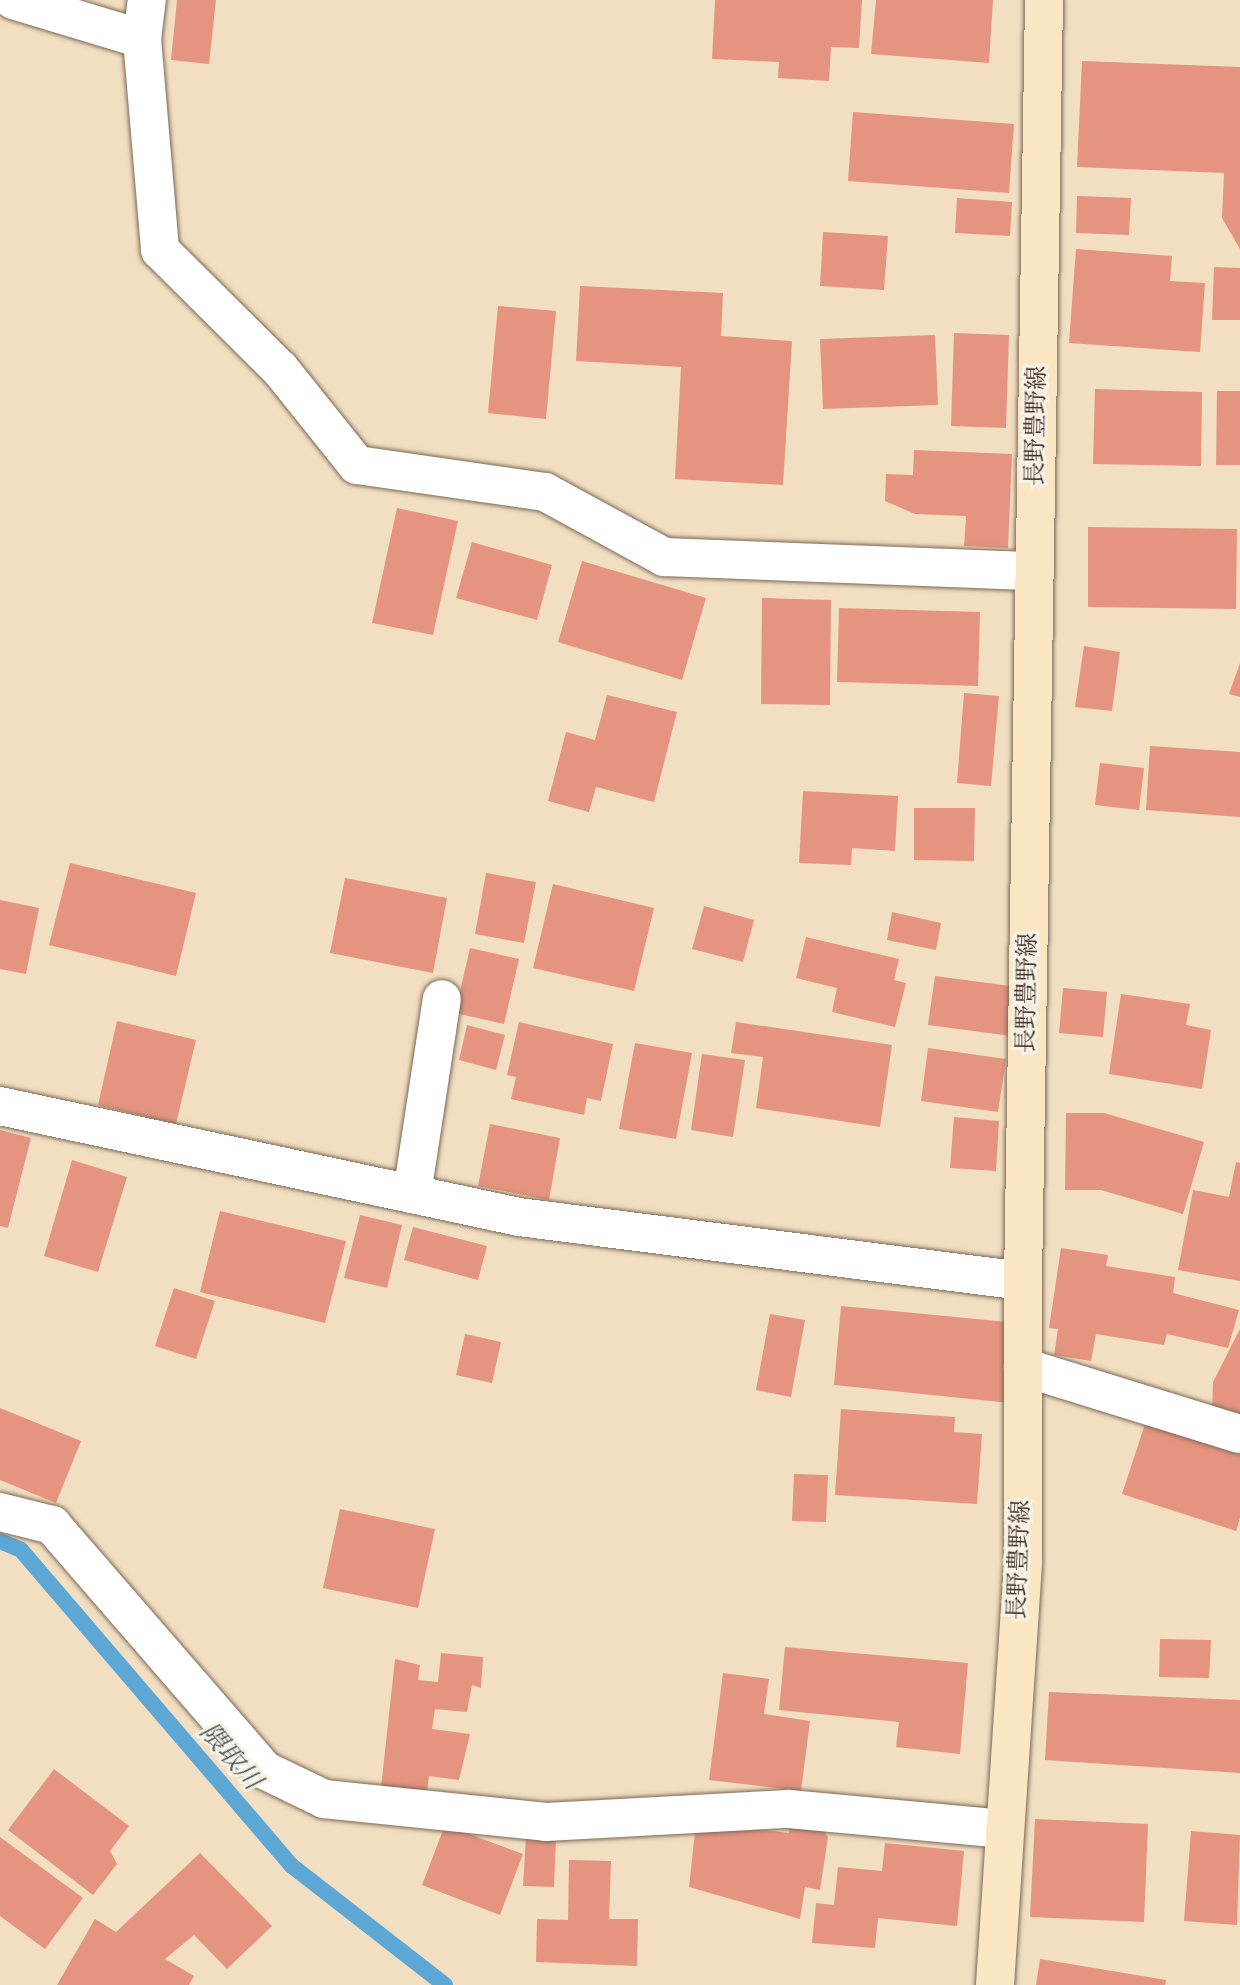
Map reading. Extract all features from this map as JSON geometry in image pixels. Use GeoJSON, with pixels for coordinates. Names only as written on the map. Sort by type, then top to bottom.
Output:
{"type":"FeatureCollection","features":[{"type":"Feature","properties":{"kind":"main road","name":"長野豊野線"},"geometry":{"type":"LineString","coordinates":[[995,1985],[1023,1562],[1023,1281],[1044,0]]}},
{"type":"Feature","properties":{"kind":"street"},"geometry":{"type":"LineString","coordinates":[[13,0],[142,39]]}},
{"type":"Feature","properties":{"kind":"street"},"geometry":{"type":"LineString","coordinates":[[147,0],[142,39],[160,250],[280,369],[357,466],[545,492],[664,557],[1035,571]]}},
{"type":"Feature","properties":{"kind":"street"},"geometry":{"type":"LineString","coordinates":[[411,1194],[442,999]]}},
{"type":"Feature","properties":{"kind":"street"},"geometry":{"type":"LineString","coordinates":[[0,1106],[519,1217],[1023,1281]]}},
{"type":"Feature","properties":{"kind":"street"},"geometry":{"type":"LineString","coordinates":[[1023,1367],[1240,1434]]}},
{"type":"Feature","properties":{"kind":"street"},"geometry":{"type":"LineString","coordinates":[[0,1512],[52,1525],[264,1770],[324,1799],[546,1822],[789,1809],[1004,1829]]}},
{"type":"Feature","properties":{"kind":"building"},"geometry":{"type":"Polygon","coordinates":[[[177,0],[216,0],[209,64],[171,60],[177,0]]]}},
{"type":"Feature","properties":{"kind":"building"},"geometry":{"type":"Polygon","coordinates":[[[715,0],[862,0],[859,48],[831,47],[829,81],[778,78],[779,62],[712,59],[715,0]]]}},
{"type":"Feature","properties":{"kind":"building"},"geometry":{"type":"Polygon","coordinates":[[[876,0],[993,0],[989,63],[871,54],[876,0]]]}},
{"type":"Feature","properties":{"kind":"building"},"geometry":{"type":"Polygon","coordinates":[[[1082,61],[1240,67],[1240,249],[1222,218],[1224,173],[1077,167],[1082,61]]]}},
{"type":"Feature","properties":{"kind":"building"},"geometry":{"type":"Polygon","coordinates":[[[853,112],[1014,124],[1009,193],[848,181],[853,112]]]}},
{"type":"Feature","properties":{"kind":"building"},"geometry":{"type":"Polygon","coordinates":[[[1077,196],[1131,198],[1129,235],[1076,233],[1077,196]]]}},
{"type":"Feature","properties":{"kind":"building"},"geometry":{"type":"Polygon","coordinates":[[[957,198],[1012,202],[1010,236],[955,233],[957,198]]]}},
{"type":"Feature","properties":{"kind":"building"},"geometry":{"type":"Polygon","coordinates":[[[823,232],[888,236],[884,290],[820,286],[823,232]]]}},
{"type":"Feature","properties":{"kind":"building"},"geometry":{"type":"Polygon","coordinates":[[[1076,249],[1172,256],[1170,281],[1205,283],[1200,352],[1069,343],[1076,249]]]}},
{"type":"Feature","properties":{"kind":"building"},"geometry":{"type":"Polygon","coordinates":[[[1214,267],[1240,268],[1240,320],[1212,320],[1214,267]]]}},
{"type":"Feature","properties":{"kind":"building"},"geometry":{"type":"Polygon","coordinates":[[[580,286],[723,293],[721,336],[792,341],[783,485],[675,479],[681,367],[576,361],[580,286]]]}},
{"type":"Feature","properties":{"kind":"building"},"geometry":{"type":"Polygon","coordinates":[[[498,306],[556,311],[546,419],[488,413],[498,306]]]}},
{"type":"Feature","properties":{"kind":"building"},"geometry":{"type":"Polygon","coordinates":[[[954,333],[1009,335],[1006,428],[951,426],[954,333]]]}},
{"type":"Feature","properties":{"kind":"building"},"geometry":{"type":"Polygon","coordinates":[[[935,335],[938,405],[823,409],[820,339],[935,335]]]}},
{"type":"Feature","properties":{"kind":"building"},"geometry":{"type":"Polygon","coordinates":[[[1095,389],[1202,392],[1201,466],[1093,464],[1095,389]]]}},
{"type":"Feature","properties":{"kind":"building"},"geometry":{"type":"Polygon","coordinates":[[[1217,391],[1240,391],[1240,465],[1216,465],[1217,391]]]}},
{"type":"Feature","properties":{"kind":"building"},"geometry":{"type":"Polygon","coordinates":[[[914,450],[1012,454],[1008,548],[964,546],[966,516],[915,514],[885,501],[886,474],[913,475],[914,450]]]}},
{"type":"Feature","properties":{"kind":"building"},"geometry":{"type":"Polygon","coordinates":[[[397,508],[458,521],[433,635],[372,623],[397,508]]]}},
{"type":"Feature","properties":{"kind":"building"},"geometry":{"type":"Polygon","coordinates":[[[1088,527],[1237,529],[1236,609],[1088,607],[1088,527]]]}},
{"type":"Feature","properties":{"kind":"building"},"geometry":{"type":"Polygon","coordinates":[[[472,542],[552,565],[537,620],[456,598],[472,542]]]}},
{"type":"Feature","properties":{"kind":"building"},"geometry":{"type":"Polygon","coordinates":[[[582,561],[706,598],[682,680],[558,642],[582,561]]]}},
{"type":"Feature","properties":{"kind":"building"},"geometry":{"type":"Polygon","coordinates":[[[762,598],[831,600],[830,705],[761,704],[762,598]]]}},
{"type":"Feature","properties":{"kind":"building"},"geometry":{"type":"Polygon","coordinates":[[[839,608],[980,612],[978,686],[837,682],[839,608]]]}},
{"type":"Feature","properties":{"kind":"building"},"geometry":{"type":"Polygon","coordinates":[[[1084,646],[1120,652],[1112,711],[1075,707],[1084,646]]]}},
{"type":"Feature","properties":{"kind":"building"},"geometry":{"type":"Polygon","coordinates":[[[1240,663],[1240,697],[1229,694],[1240,663]]]}},
{"type":"Feature","properties":{"kind":"building"},"geometry":{"type":"Polygon","coordinates":[[[964,693],[999,696],[991,786],[957,783],[964,693]]]}},
{"type":"Feature","properties":{"kind":"building"},"geometry":{"type":"Polygon","coordinates":[[[607,695],[677,712],[654,802],[596,787],[589,812],[548,801],[566,732],[595,740],[607,695]]]}},
{"type":"Feature","properties":{"kind":"building"},"geometry":{"type":"Polygon","coordinates":[[[1150,746],[1240,752],[1240,817],[1146,810],[1150,746]]]}},
{"type":"Feature","properties":{"kind":"building"},"geometry":{"type":"Polygon","coordinates":[[[1100,763],[1144,768],[1139,810],[1095,805],[1100,763]]]}},
{"type":"Feature","properties":{"kind":"building"},"geometry":{"type":"Polygon","coordinates":[[[803,791],[898,796],[895,851],[852,848],[851,865],[799,863],[803,791]]]}},
{"type":"Feature","properties":{"kind":"building"},"geometry":{"type":"Polygon","coordinates":[[[914,808],[975,808],[974,861],[914,860],[914,808]]]}},
{"type":"Feature","properties":{"kind":"building"},"geometry":{"type":"Polygon","coordinates":[[[70,863],[196,893],[176,976],[49,945],[70,863]]]}},
{"type":"Feature","properties":{"kind":"building"},"geometry":{"type":"Polygon","coordinates":[[[486,873],[536,882],[524,943],[475,934],[486,873]]]}},
{"type":"Feature","properties":{"kind":"building"},"geometry":{"type":"Polygon","coordinates":[[[345,878],[447,898],[433,973],[330,953],[345,878]]]}},
{"type":"Feature","properties":{"kind":"building"},"geometry":{"type":"Polygon","coordinates":[[[553,884],[654,908],[634,991],[533,968],[553,884]]]}},
{"type":"Feature","properties":{"kind":"building"},"geometry":{"type":"Polygon","coordinates":[[[0,900],[39,908],[26,974],[0,969],[0,900]]]}},
{"type":"Feature","properties":{"kind":"building"},"geometry":{"type":"Polygon","coordinates":[[[704,906],[754,920],[743,962],[692,949],[704,906]]]}},
{"type":"Feature","properties":{"kind":"building"},"geometry":{"type":"Polygon","coordinates":[[[892,912],[941,923],[936,950],[887,940],[892,912]]]}},
{"type":"Feature","properties":{"kind":"building"},"geometry":{"type":"Polygon","coordinates":[[[806,937],[899,959],[894,980],[906,983],[895,1027],[832,1012],[837,988],[796,978],[806,937]]]}},
{"type":"Feature","properties":{"kind":"building"},"geometry":{"type":"Polygon","coordinates":[[[470,948],[519,959],[504,1024],[455,1013],[470,948]]]}},
{"type":"Feature","properties":{"kind":"building"},"geometry":{"type":"Polygon","coordinates":[[[935,976],[1018,987],[1011,1036],[928,1025],[935,976]]]}},
{"type":"Feature","properties":{"kind":"building"},"geometry":{"type":"Polygon","coordinates":[[[1063,988],[1107,992],[1103,1037],[1059,1033],[1063,988]]]}},
{"type":"Feature","properties":{"kind":"building"},"geometry":{"type":"Polygon","coordinates":[[[1121,994],[1190,1004],[1186,1025],[1211,1030],[1202,1089],[1109,1074],[1121,994]]]}},
{"type":"Feature","properties":{"kind":"building"},"geometry":{"type":"Polygon","coordinates":[[[117,1021],[196,1040],[176,1124],[98,1105],[117,1021]]]}},
{"type":"Feature","properties":{"kind":"building"},"geometry":{"type":"Polygon","coordinates":[[[519,1022],[613,1044],[601,1101],[587,1098],[584,1115],[511,1099],[516,1077],[507,1075],[519,1022]]]}},
{"type":"Feature","properties":{"kind":"building"},"geometry":{"type":"Polygon","coordinates":[[[736,1022],[892,1045],[880,1127],[756,1108],[763,1057],[731,1053],[736,1022]]]}},
{"type":"Feature","properties":{"kind":"building"},"geometry":{"type":"Polygon","coordinates":[[[467,1025],[505,1035],[496,1070],[459,1060],[467,1025]]]}},
{"type":"Feature","properties":{"kind":"building"},"geometry":{"type":"Polygon","coordinates":[[[635,1043],[692,1053],[676,1139],[619,1129],[635,1043]]]}},
{"type":"Feature","properties":{"kind":"building"},"geometry":{"type":"Polygon","coordinates":[[[928,1048],[1006,1059],[998,1112],[921,1101],[928,1048]]]}},
{"type":"Feature","properties":{"kind":"building"},"geometry":{"type":"Polygon","coordinates":[[[702,1054],[745,1060],[733,1137],[691,1130],[702,1054]]]}},
{"type":"Feature","properties":{"kind":"building"},"geometry":{"type":"Polygon","coordinates":[[[1066,1113],[1104,1113],[1204,1142],[1183,1214],[1101,1190],[1065,1190],[1066,1113]]]}},
{"type":"Feature","properties":{"kind":"building"},"geometry":{"type":"Polygon","coordinates":[[[954,1117],[999,1121],[996,1171],[950,1168],[954,1117]]]}},
{"type":"Feature","properties":{"kind":"building"},"geometry":{"type":"Polygon","coordinates":[[[490,1124],[560,1138],[549,1200],[478,1186],[490,1124]]]}},
{"type":"Feature","properties":{"kind":"building"},"geometry":{"type":"Polygon","coordinates":[[[0,1130],[31,1138],[8,1228],[0,1226],[0,1130]]]}},
{"type":"Feature","properties":{"kind":"building"},"geometry":{"type":"Polygon","coordinates":[[[72,1160],[127,1177],[98,1272],[44,1256],[72,1160]]]}},
{"type":"Feature","properties":{"kind":"building"},"geometry":{"type":"Polygon","coordinates":[[[1236,1162],[1240,1163],[1240,1281],[1178,1270],[1193,1190],[1229,1197],[1236,1162]]]}},
{"type":"Feature","properties":{"kind":"building"},"geometry":{"type":"Polygon","coordinates":[[[220,1211],[346,1241],[325,1323],[200,1292],[220,1211]]]}},
{"type":"Feature","properties":{"kind":"building"},"geometry":{"type":"Polygon","coordinates":[[[360,1215],[402,1225],[387,1288],[344,1278],[360,1215]]]}},
{"type":"Feature","properties":{"kind":"building"},"geometry":{"type":"Polygon","coordinates":[[[413,1227],[487,1246],[478,1280],[404,1260],[413,1227]]]}},
{"type":"Feature","properties":{"kind":"building"},"geometry":{"type":"Polygon","coordinates":[[[1061,1248],[1108,1255],[1106,1266],[1175,1277],[1173,1293],[1239,1310],[1228,1348],[1167,1334],[1164,1345],[1096,1334],[1091,1361],[1054,1355],[1058,1329],[1049,1328],[1061,1248]]]}},
{"type":"Feature","properties":{"kind":"building"},"geometry":{"type":"Polygon","coordinates":[[[174,1288],[215,1301],[196,1359],[155,1346],[174,1288]]]}},
{"type":"Feature","properties":{"kind":"building"},"geometry":{"type":"Polygon","coordinates":[[[841,1306],[1018,1323],[1010,1403],[834,1385],[841,1306]]]}},
{"type":"Feature","properties":{"kind":"building"},"geometry":{"type":"Polygon","coordinates":[[[770,1314],[805,1320],[791,1397],[756,1390],[770,1314]]]}},
{"type":"Feature","properties":{"kind":"building"},"geometry":{"type":"Polygon","coordinates":[[[1240,1329],[1240,1417],[1212,1416],[1213,1382],[1240,1329]]]}},
{"type":"Feature","properties":{"kind":"building"},"geometry":{"type":"Polygon","coordinates":[[[465,1334],[501,1342],[492,1383],[456,1375],[465,1334]]]}},
{"type":"Feature","properties":{"kind":"building"},"geometry":{"type":"Polygon","coordinates":[[[0,1408],[81,1441],[56,1503],[0,1480],[0,1408]]]}},
{"type":"Feature","properties":{"kind":"building"},"geometry":{"type":"Polygon","coordinates":[[[841,1409],[955,1417],[954,1432],[982,1434],[977,1504],[835,1495],[841,1409]]]}},
{"type":"Feature","properties":{"kind":"building"},"geometry":{"type":"Polygon","coordinates":[[[1147,1418],[1240,1449],[1240,1518],[1236,1531],[1122,1494],[1147,1418]]]}},
{"type":"Feature","properties":{"kind":"building"},"geometry":{"type":"Polygon","coordinates":[[[794,1474],[828,1475],[826,1522],[792,1521],[794,1474]]]}},
{"type":"Feature","properties":{"kind":"building"},"geometry":{"type":"Polygon","coordinates":[[[340,1509],[435,1529],[418,1608],[323,1588],[340,1509]]]}},
{"type":"Feature","properties":{"kind":"building"},"geometry":{"type":"Polygon","coordinates":[[[1160,1639],[1211,1640],[1209,1678],[1159,1677],[1160,1639]]]}},
{"type":"Feature","properties":{"kind":"building"},"geometry":{"type":"Polygon","coordinates":[[[785,1647],[968,1663],[960,1754],[896,1747],[899,1722],[779,1710],[785,1647]]]}},
{"type":"Feature","properties":{"kind":"building"},"geometry":{"type":"Polygon","coordinates":[[[441,1653],[483,1657],[481,1688],[472,1685],[467,1712],[435,1709],[432,1729],[470,1734],[459,1780],[429,1776],[427,1792],[381,1788],[395,1659],[420,1665],[418,1680],[438,1682],[441,1653]]]}},
{"type":"Feature","properties":{"kind":"building"},"geometry":{"type":"Polygon","coordinates":[[[723,1673],[769,1679],[764,1714],[810,1721],[801,1791],[709,1780],[723,1673]]]}},
{"type":"Feature","properties":{"kind":"building"},"geometry":{"type":"Polygon","coordinates":[[[1049,1692],[1240,1700],[1240,1773],[1045,1760],[1049,1692]]]}},
{"type":"Feature","properties":{"kind":"building"},"geometry":{"type":"Polygon","coordinates":[[[54,1769],[129,1826],[110,1851],[117,1864],[93,1895],[8,1830],[54,1769]]]}},
{"type":"Feature","properties":{"kind":"building"},"geometry":{"type":"Polygon","coordinates":[[[791,1818],[816,1822],[828,1837],[820,1890],[805,1887],[800,1919],[689,1887],[696,1823],[789,1833],[791,1818]]]}},
{"type":"Feature","properties":{"kind":"building"},"geometry":{"type":"Polygon","coordinates":[[[1035,1819],[1148,1824],[1144,1922],[1030,1917],[1035,1819]]]}},
{"type":"Feature","properties":{"kind":"building"},"geometry":{"type":"Polygon","coordinates":[[[445,1825],[523,1854],[500,1915],[422,1885],[445,1825]]]}},
{"type":"Feature","properties":{"kind":"building"},"geometry":{"type":"Polygon","coordinates":[[[1191,1831],[1240,1835],[1237,1925],[1184,1921],[1191,1831]]]}},
{"type":"Feature","properties":{"kind":"building"},"geometry":{"type":"Polygon","coordinates":[[[0,1837],[83,1898],[45,1949],[0,1916],[0,1837]]]}},
{"type":"Feature","properties":{"kind":"building"},"geometry":{"type":"Polygon","coordinates":[[[526,1837],[556,1838],[554,1887],[523,1886],[526,1837]]]}},
{"type":"Feature","properties":{"kind":"building"},"geometry":{"type":"Polygon","coordinates":[[[885,1843],[964,1851],[957,1926],[878,1918],[875,1948],[812,1943],[816,1903],[834,1905],[838,1867],[882,1871],[885,1843]]]}},
{"type":"Feature","properties":{"kind":"building"},"geometry":{"type":"Polygon","coordinates":[[[200,1853],[272,1926],[227,1969],[194,1935],[165,1959],[194,1976],[189,1985],[57,1985],[95,1919],[116,1932],[200,1853]]]}},
{"type":"Feature","properties":{"kind":"building"},"geometry":{"type":"Polygon","coordinates":[[[569,1860],[611,1861],[609,1919],[638,1919],[637,1966],[536,1962],[537,1919],[568,1920],[569,1860]]]}},
{"type":"Feature","properties":{"kind":"building"},"geometry":{"type":"Polygon","coordinates":[[[1040,1959],[1166,1980],[1165,1985],[1036,1985],[1040,1959]]]}},
{"type":"Feature","properties":{"kind":"waterway","name":"隈取川"},"geometry":{"type":"LineString","coordinates":[[0,1541],[21,1550],[292,1866],[445,1985]]}}]}
